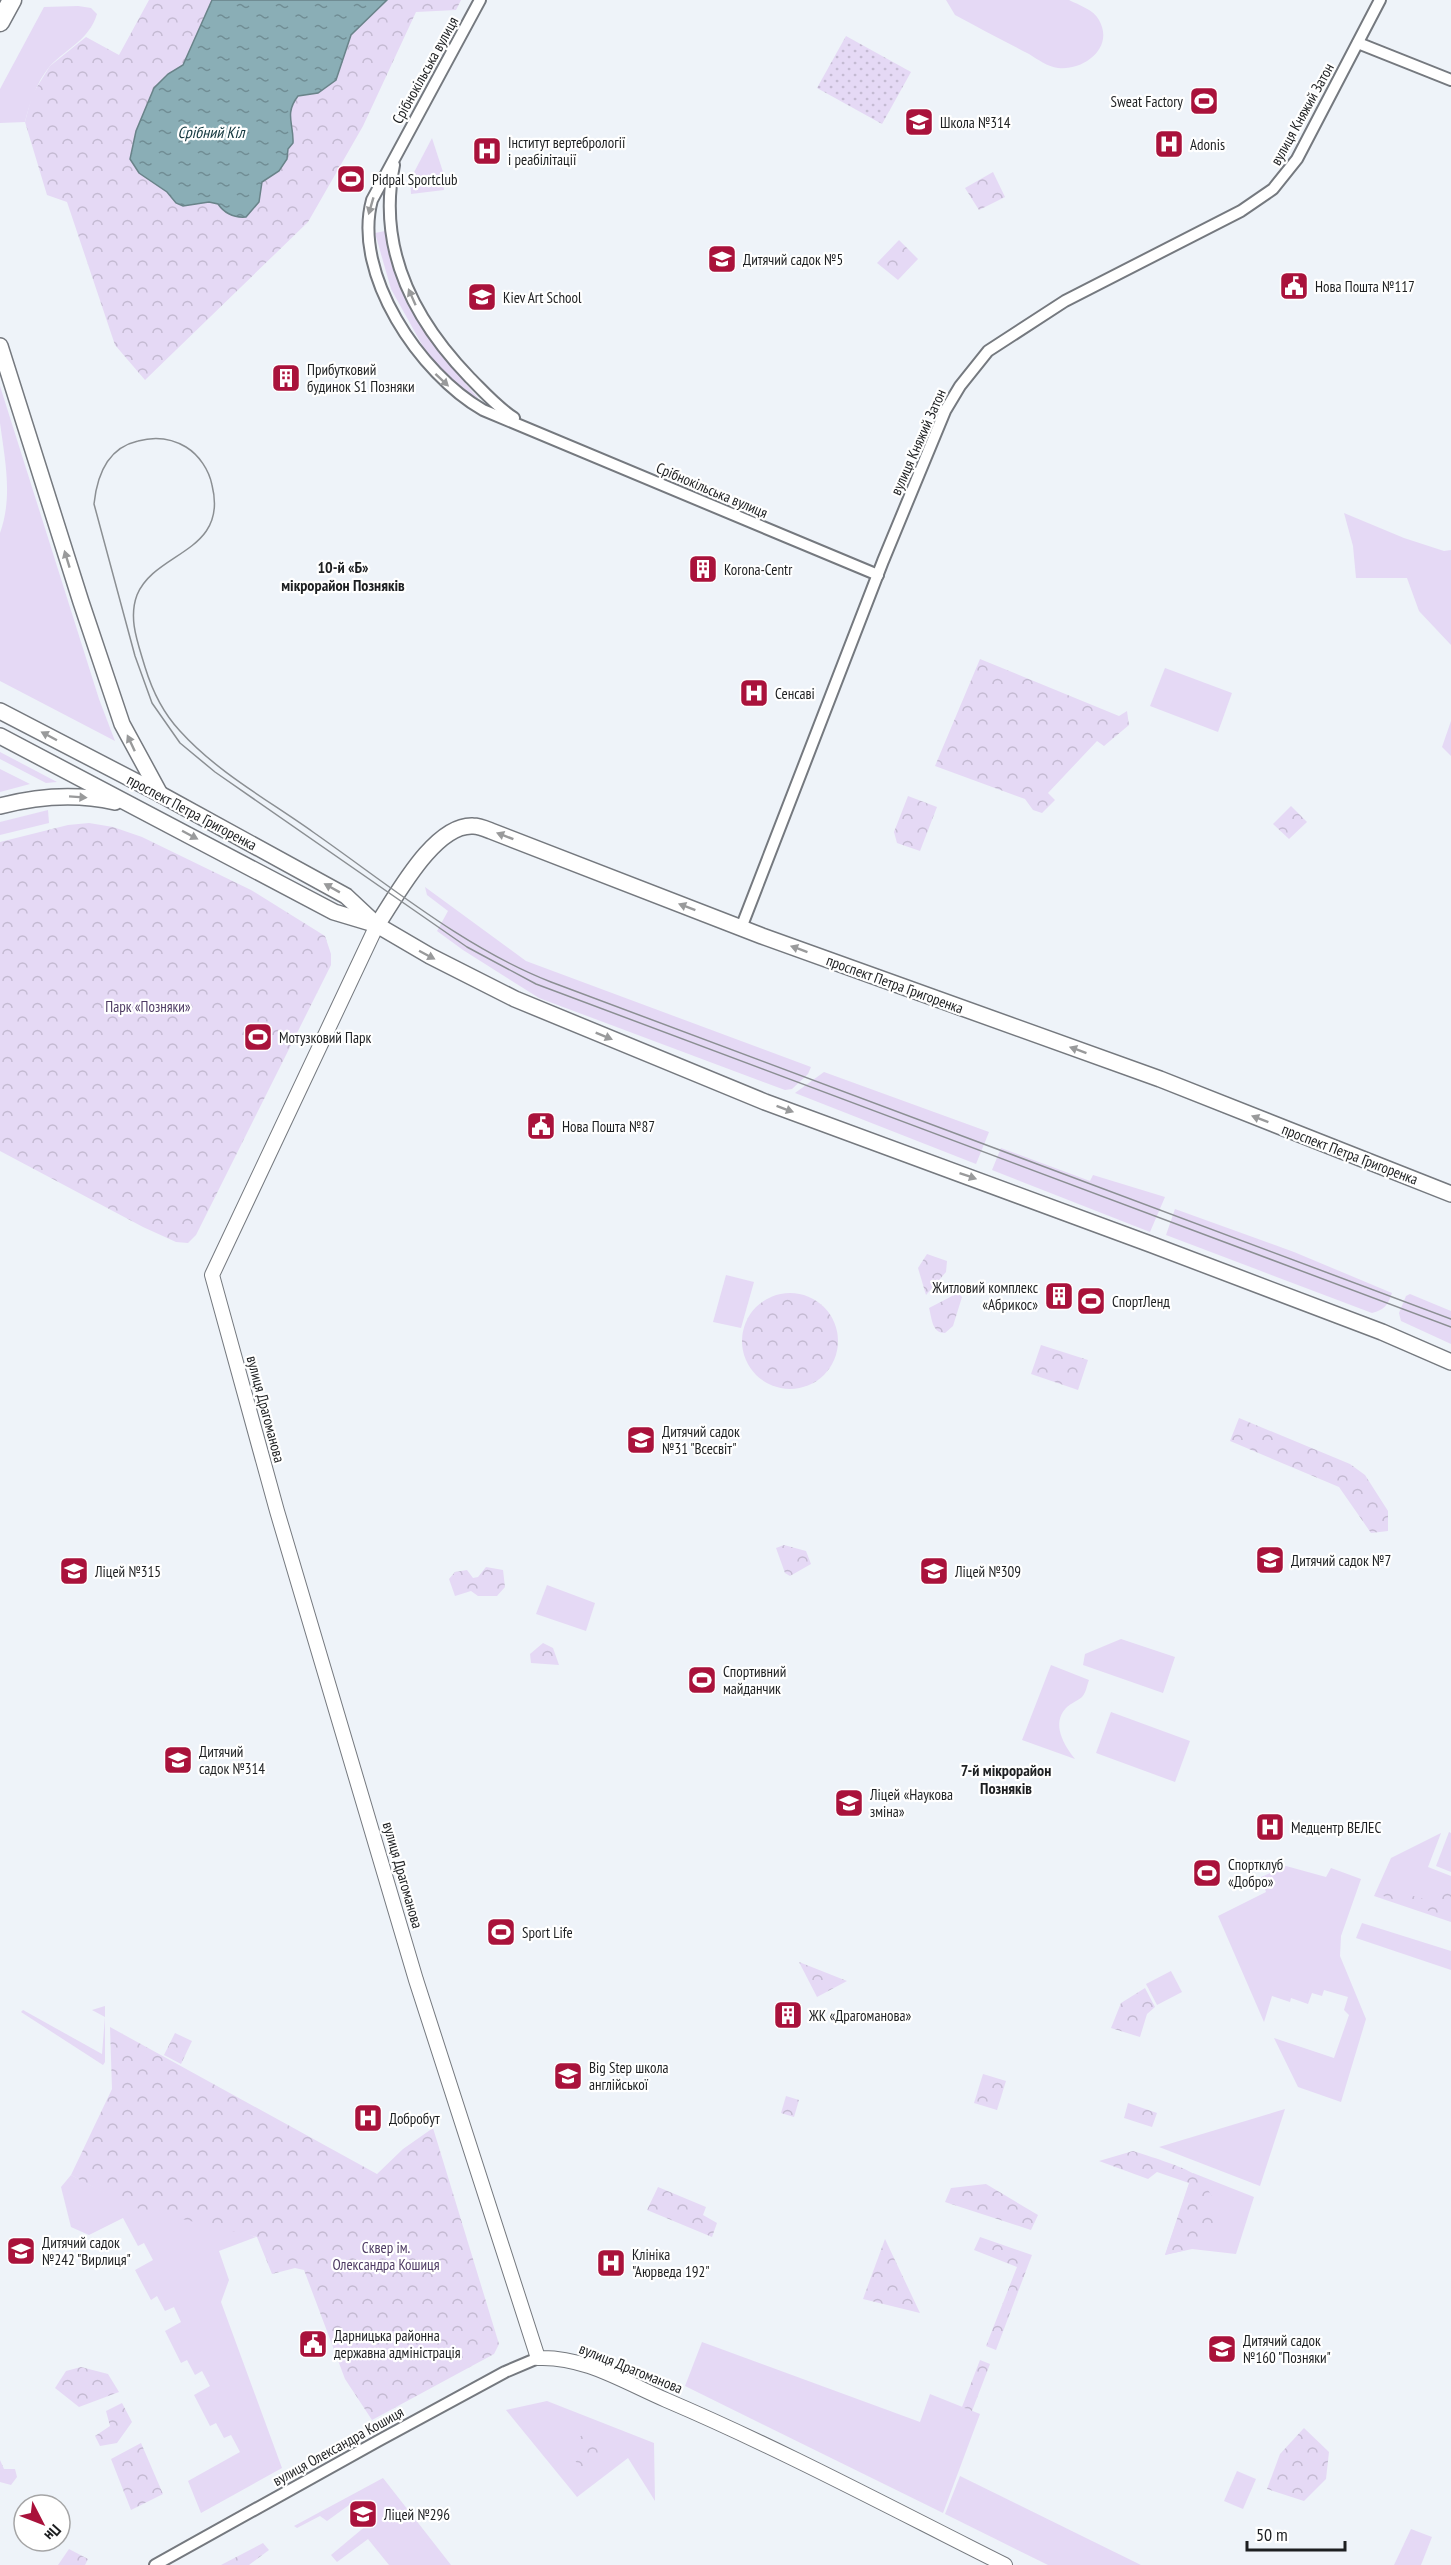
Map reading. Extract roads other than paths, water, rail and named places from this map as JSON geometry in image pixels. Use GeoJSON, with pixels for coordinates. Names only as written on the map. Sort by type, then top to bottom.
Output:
{"type":"FeatureCollection","features":[{"type":"Feature","properties":{"kind":"highway"},"geometry":{"type":"LineString","coordinates":[[0,22],[12,0]]}},
{"type":"Feature","properties":{"kind":"main road"},"geometry":{"type":"LineString","coordinates":[[0,346],[81,602],[123,724],[160,794]]}},
{"type":"Feature","properties":{"kind":"main road","name":"проспект Петра Григоренка"},"geometry":{"type":"LineString","coordinates":[[0,711],[160,794],[346,897],[377,925],[430,956],[515,999],[783,1108],[1371,1328],[1451,1362]]}},
{"type":"Feature","properties":{"kind":"main road","name":"проспект Петра Григоренка"},"geometry":{"type":"LineString","coordinates":[[0,736],[334,912],[377,925]]}},
{"type":"Feature","properties":{"kind":"main road"},"geometry":{"type":"LineString","coordinates":[[0,806],[22,800],[71,796],[99,799],[138,808]]}},
{"type":"Feature","properties":{"kind":"main road","name":"проспект Петра Григоренка"},"geometry":{"type":"LineString","coordinates":[[377,925],[421,860],[440,839],[458,828],[473,826],[741,928],[1160,1080],[1451,1194]]}},
{"type":"Feature","properties":{"kind":"street","name":"Срібнокільська вулиця"},"geometry":{"type":"LineString","coordinates":[[480,0],[372,200],[367,225],[374,261],[388,301],[415,350],[451,388],[483,410],[878,575]]}},
{"type":"Feature","properties":{"kind":"street","name":"вулиця Княжий Затон"},"geometry":{"type":"LineString","coordinates":[[741,928],[878,575],[945,411],[960,386],[988,351],[1065,301],[1241,211],[1282,180],[1297,159],[1380,0]]}},
{"type":"Feature","properties":{"kind":"street"},"geometry":{"type":"LineString","coordinates":[[1358,43],[1451,80]]}},
{"type":"Feature","properties":{"kind":"street","name":"Срібнокільська вулиця"},"geometry":{"type":"LineString","coordinates":[[396,153],[390,186],[390,223],[403,274],[418,310],[444,351],[491,400],[505,412],[535,430]]}},
{"type":"Feature","properties":{"kind":"street","name":"вулиця Драгоманова"},"geometry":{"type":"LineString","coordinates":[[377,925],[212,1275],[277,1511],[416,1980],[477,2175],[538,2358],[580,2363],[676,2404],[865,2494],[1005,2565]]}},
{"type":"Feature","properties":{"kind":"street","name":"вулиця Олександра Кошиця"},"geometry":{"type":"LineString","coordinates":[[155,2565],[505,2372],[538,2358]]}},
{"type":"Feature","properties":{"kind":"water","name":"Срібний Кіл"},"geometry":{"type":"Polygon","coordinates":[[[212,0],[387,0],[351,35],[336,80],[318,93],[298,96],[294,102],[291,108],[293,143],[288,149],[287,159],[279,171],[262,182],[259,202],[246,217],[230,215],[218,204],[209,202],[183,206],[176,203],[167,192],[139,173],[130,159],[136,131],[154,88],[168,74],[183,65],[212,0]]]}},
{"type":"Feature","properties":{"kind":"tram line"},"geometry":{"type":"LineString","coordinates":[[1451,1319],[551,982],[519,968],[458,934],[226,773],[194,746],[174,724],[159,701],[148,676],[135,631],[134,604],[146,580],[188,549],[210,525],[214,507],[211,479],[203,463],[191,450],[163,439],[145,439],[127,445],[111,456],[101,473],[94,504],[135,656],[152,703],[180,743],[215,772],[467,947],[536,984],[1451,1327]]}},
{"type":"Feature","properties":{"kind":"place","name":"Sweat Factory"},"geometry":{"type":"Point","coordinates":[1204,101]}},
{"type":"Feature","properties":{"kind":"place","name":"Школа №314"},"geometry":{"type":"Point","coordinates":[919,122]}},
{"type":"Feature","properties":{"kind":"place","name":"Adonis"},"geometry":{"type":"Point","coordinates":[1169,144]}},
{"type":"Feature","properties":{"kind":"place","name":"Інститут вертебрології і реабілітації"},"geometry":{"type":"Point","coordinates":[487,151]}},
{"type":"Feature","properties":{"kind":"place","name":"Pidpal Sportclub"},"geometry":{"type":"Point","coordinates":[351,179]}},
{"type":"Feature","properties":{"kind":"place","name":"Дитячий садок №5"},"geometry":{"type":"Point","coordinates":[722,259]}},
{"type":"Feature","properties":{"kind":"place","name":"Нова Пошта №117"},"geometry":{"type":"Point","coordinates":[1294,286]}},
{"type":"Feature","properties":{"kind":"place","name":"Kiev Art School"},"geometry":{"type":"Point","coordinates":[482,297]}},
{"type":"Feature","properties":{"kind":"place","name":"Прибутковий будинок S1 Позняки"},"geometry":{"type":"Point","coordinates":[286,378]}},
{"type":"Feature","properties":{"kind":"place","name":"Korona-Centr"},"geometry":{"type":"Point","coordinates":[703,569]}},
{"type":"Feature","properties":{"kind":"place","name":"Сенсаві"},"geometry":{"type":"Point","coordinates":[754,693]}},
{"type":"Feature","properties":{"kind":"place","name":"Мотузковий Парк"},"geometry":{"type":"Point","coordinates":[258,1037]}},
{"type":"Feature","properties":{"kind":"place","name":"Нова Пошта №87"},"geometry":{"type":"Point","coordinates":[541,1126]}},
{"type":"Feature","properties":{"kind":"place","name":"Житловий комплекс «Абрикос»"},"geometry":{"type":"Point","coordinates":[1059,1296]}},
{"type":"Feature","properties":{"kind":"place","name":"СпортЛенд"},"geometry":{"type":"Point","coordinates":[1091,1301]}},
{"type":"Feature","properties":{"kind":"place","name":"Дитячий садок №31 \"Всесвіт\""},"geometry":{"type":"Point","coordinates":[641,1440]}},
{"type":"Feature","properties":{"kind":"place","name":"Дитячий садок №7"},"geometry":{"type":"Point","coordinates":[1270,1560]}},
{"type":"Feature","properties":{"kind":"place","name":"Ліцей №315"},"geometry":{"type":"Point","coordinates":[74,1571]}},
{"type":"Feature","properties":{"kind":"place","name":"Ліцей №309"},"geometry":{"type":"Point","coordinates":[934,1571]}},
{"type":"Feature","properties":{"kind":"place","name":"Спортивний майданчик"},"geometry":{"type":"Point","coordinates":[702,1680]}},
{"type":"Feature","properties":{"kind":"place","name":"Дитячий садок №314"},"geometry":{"type":"Point","coordinates":[178,1760]}},
{"type":"Feature","properties":{"kind":"place","name":"Ліцей «Наукова зміна»"},"geometry":{"type":"Point","coordinates":[849,1803]}},
{"type":"Feature","properties":{"kind":"place","name":"Медцентр ВЕЛЕС"},"geometry":{"type":"Point","coordinates":[1270,1827]}},
{"type":"Feature","properties":{"kind":"place","name":"Спортклуб «Добро»"},"geometry":{"type":"Point","coordinates":[1207,1873]}},
{"type":"Feature","properties":{"kind":"place","name":"Sport Life"},"geometry":{"type":"Point","coordinates":[501,1932]}},
{"type":"Feature","properties":{"kind":"place","name":"ЖК «Драгоманова»"},"geometry":{"type":"Point","coordinates":[788,2015]}},
{"type":"Feature","properties":{"kind":"place","name":"Big Step школа англiйськоï"},"geometry":{"type":"Point","coordinates":[568,2076]}},
{"type":"Feature","properties":{"kind":"place","name":"Добробут"},"geometry":{"type":"Point","coordinates":[368,2118]}},
{"type":"Feature","properties":{"kind":"place","name":"Дитячий садок №242 \"Вирлиця\""},"geometry":{"type":"Point","coordinates":[21,2251]}},
{"type":"Feature","properties":{"kind":"place","name":"Клініка \"Аюрведа 192\""},"geometry":{"type":"Point","coordinates":[611,2263]}},
{"type":"Feature","properties":{"kind":"place","name":"Дарницька районна державна адміністрація"},"geometry":{"type":"Point","coordinates":[313,2344]}},
{"type":"Feature","properties":{"kind":"place","name":"Дитячий садок №160 \"Позняки\""},"geometry":{"type":"Point","coordinates":[1222,2349]}},
{"type":"Feature","properties":{"kind":"place","name":"Ліцей №296"},"geometry":{"type":"Point","coordinates":[363,2514]}},
{"type":"Feature","properties":{"kind":"district","name":"10-й «Б» мікрорайон Позняків"},"geometry":{"type":"Point","coordinates":[343,576]}},
{"type":"Feature","properties":{"kind":"district","name":"7-й мікрорайон Позняків"},"geometry":{"type":"Point","coordinates":[1006,1779]}},
{"type":"Feature","properties":{"kind":"park label","name":"Парк «Позняки»"},"geometry":{"type":"Point","coordinates":[148,1006]}},
{"type":"Feature","properties":{"kind":"park label","name":"Сквер ім. Олександра Кошиця"},"geometry":{"type":"Point","coordinates":[386,2256]}}]}
